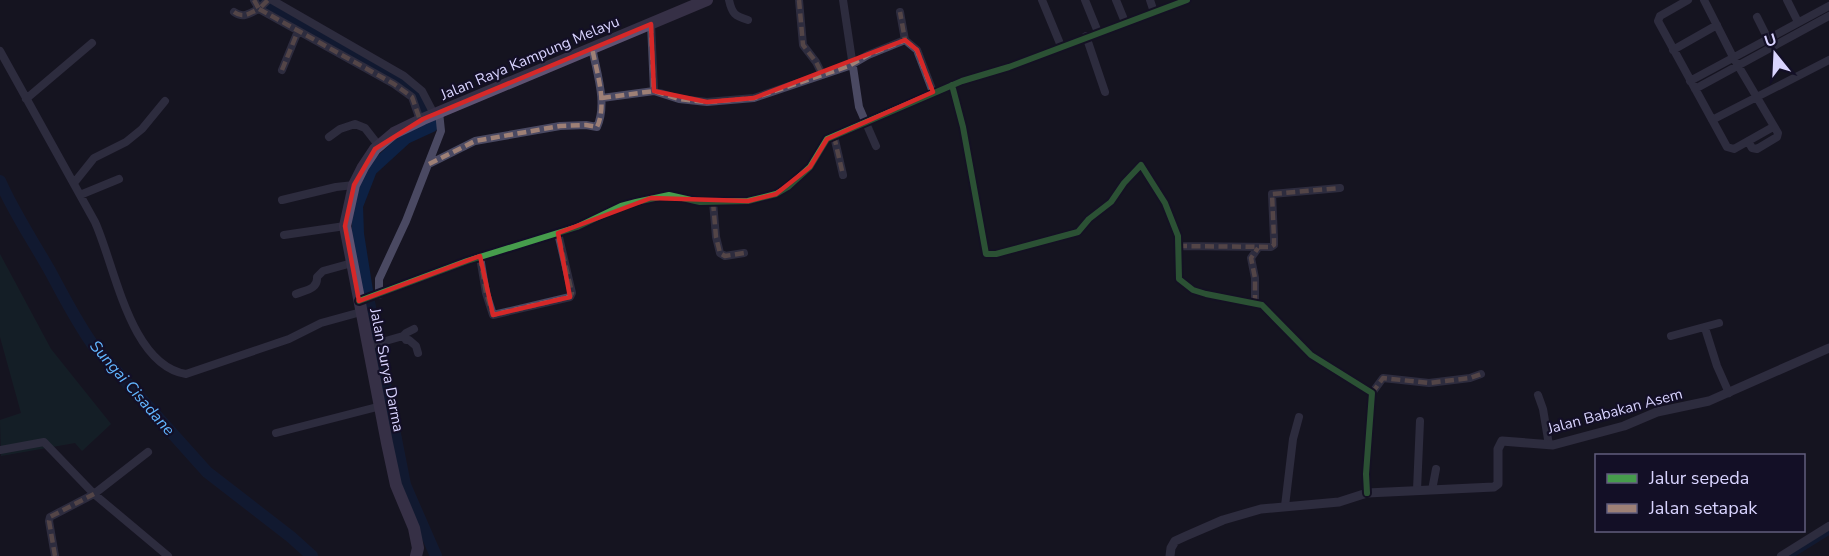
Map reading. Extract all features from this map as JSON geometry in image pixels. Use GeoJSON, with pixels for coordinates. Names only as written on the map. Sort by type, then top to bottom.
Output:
{"type":"FeatureCollection","features":[{"type":"Feature","properties":{"kind":"main road","name":"Jalan Raya Kampung Melayu"},"geometry":{"type":"LineString","coordinates":[[429,116],[592,46],[707,0]]}},
{"type":"Feature","properties":{"kind":"main road","name":"Jalan Surya Darma"},"geometry":{"type":"LineString","coordinates":[[420,553],[414,528],[396,485],[381,406],[374,345],[360,304],[345,226],[354,185],[363,167],[379,146],[394,133],[429,116]]}},
{"type":"Feature","properties":{"kind":"street"},"geometry":{"type":"LineString","coordinates":[[254,0],[266,3],[404,76],[422,91],[429,116]]}},
{"type":"Feature","properties":{"kind":"street"},"geometry":{"type":"LineString","coordinates":[[729,0],[735,15],[748,20]]}},
{"type":"Feature","properties":{"kind":"street"},"geometry":{"type":"LineString","coordinates":[[800,0],[803,45],[822,74]]}},
{"type":"Feature","properties":{"kind":"street"},"geometry":{"type":"LineString","coordinates":[[843,0],[860,107],[876,146]]}},
{"type":"Feature","properties":{"kind":"street"},"geometry":{"type":"LineString","coordinates":[[1042,0],[1061,46]]}},
{"type":"Feature","properties":{"kind":"street"},"geometry":{"type":"LineString","coordinates":[[1085,0],[1098,32]]}},
{"type":"Feature","properties":{"kind":"street"},"geometry":{"type":"LineString","coordinates":[[1116,0],[1125,22]]}},
{"type":"Feature","properties":{"kind":"street"},"geometry":{"type":"LineString","coordinates":[[1150,0],[1154,12]]}},
{"type":"Feature","properties":{"kind":"street"},"geometry":{"type":"LineString","coordinates":[[0,51],[105,243],[122,301],[138,332],[158,362],[174,372],[186,374],[289,339],[376,296],[480,257],[577,227],[621,206],[669,195],[687,200],[713,202],[748,201],[776,194],[788,187],[810,167],[827,138],[933,92],[1009,67],[1184,0]]}},
{"type":"Feature","properties":{"kind":"street"},"geometry":{"type":"LineString","coordinates":[[1688,0],[1658,19],[1728,149],[1734,149],[1748,141],[1752,148],[1757,149],[1777,137],[1778,133],[1733,57],[1704,0]]}},
{"type":"Feature","properties":{"kind":"street"},"geometry":{"type":"LineString","coordinates":[[1786,0],[1798,22]]}},
{"type":"Feature","properties":{"kind":"street"},"geometry":{"type":"LineString","coordinates":[[234,12],[237,15],[248,15],[266,3]]}},
{"type":"Feature","properties":{"kind":"street"},"geometry":{"type":"LineString","coordinates":[[266,3],[298,31],[407,92],[441,131],[395,246],[379,279],[376,296]]}},
{"type":"Feature","properties":{"kind":"street"},"geometry":{"type":"LineString","coordinates":[[1690,81],[1828,5]]}},
{"type":"Feature","properties":{"kind":"street"},"geometry":{"type":"LineString","coordinates":[[900,12],[905,40],[917,50],[933,92]]}},
{"type":"Feature","properties":{"kind":"street"},"geometry":{"type":"LineString","coordinates":[[1757,16],[1768,39]]}},
{"type":"Feature","properties":{"kind":"street"},"geometry":{"type":"LineString","coordinates":[[1695,89],[1829,16]]}},
{"type":"Feature","properties":{"kind":"street"},"geometry":{"type":"LineString","coordinates":[[651,24],[654,91]]}},
{"type":"Feature","properties":{"kind":"street"},"geometry":{"type":"LineString","coordinates":[[1673,50],[1717,25]]}},
{"type":"Feature","properties":{"kind":"street"},"geometry":{"type":"LineString","coordinates":[[282,70],[298,31]]}},
{"type":"Feature","properties":{"kind":"street"},"geometry":{"type":"LineString","coordinates":[[1086,36],[1105,92]]}},
{"type":"Feature","properties":{"kind":"street"},"geometry":{"type":"LineString","coordinates":[[602,98],[654,91],[679,99],[717,102],[754,98],[853,63],[905,40]]}},
{"type":"Feature","properties":{"kind":"street"},"geometry":{"type":"LineString","coordinates":[[26,99],[92,43]]}},
{"type":"Feature","properties":{"kind":"street"},"geometry":{"type":"LineString","coordinates":[[429,164],[475,141],[560,126],[586,124],[597,127],[602,113],[602,98],[592,46]]}},
{"type":"Feature","properties":{"kind":"street"},"geometry":{"type":"LineString","coordinates":[[1712,120],[1829,60]]}},
{"type":"Feature","properties":{"kind":"street"},"geometry":{"type":"LineString","coordinates":[[952,85],[963,127],[986,254],[996,254],[1078,232],[1089,219],[1112,202],[1124,183],[1141,165],[1165,202],[1178,236],[1177,274],[1185,285],[1206,294],[1262,305],[1311,355],[1372,393]]}},
{"type":"Feature","properties":{"kind":"street"},"geometry":{"type":"LineString","coordinates":[[74,183],[94,158],[126,142],[142,129],[165,101]]}},
{"type":"Feature","properties":{"kind":"street"},"geometry":{"type":"LineString","coordinates":[[329,137],[340,129],[355,124],[365,128],[379,146]]}},
{"type":"Feature","properties":{"kind":"street"},"geometry":{"type":"LineString","coordinates":[[834,136],[843,175]]}},
{"type":"Feature","properties":{"kind":"street"},"geometry":{"type":"LineString","coordinates":[[80,195],[119,179]]}},
{"type":"Feature","properties":{"kind":"street"},"geometry":{"type":"LineString","coordinates":[[282,200],[354,185]]}},
{"type":"Feature","properties":{"kind":"street"},"geometry":{"type":"LineString","coordinates":[[1178,246],[1271,247],[1274,243],[1272,194],[1340,188]]}},
{"type":"Feature","properties":{"kind":"street"},"geometry":{"type":"LineString","coordinates":[[713,202],[720,254],[725,256],[744,253]]}},
{"type":"Feature","properties":{"kind":"street"},"geometry":{"type":"LineString","coordinates":[[284,235],[345,226]]}},
{"type":"Feature","properties":{"kind":"street"},"geometry":{"type":"LineString","coordinates":[[480,257],[486,293],[493,315],[570,297],[572,293],[558,233]]}},
{"type":"Feature","properties":{"kind":"street"},"geometry":{"type":"LineString","coordinates":[[1255,304],[1255,278],[1251,258],[1258,248]]}},
{"type":"Feature","properties":{"kind":"street"},"geometry":{"type":"LineString","coordinates":[[297,294],[315,287],[317,277],[323,271],[352,263]]}},
{"type":"Feature","properties":{"kind":"street"},"geometry":{"type":"LineString","coordinates":[[1671,336],[1719,323]]}},
{"type":"Feature","properties":{"kind":"street"},"geometry":{"type":"LineString","coordinates":[[1705,328],[1717,366],[1729,393]]}},
{"type":"Feature","properties":{"kind":"street"},"geometry":{"type":"LineString","coordinates":[[374,345],[404,336],[414,329]]}},
{"type":"Feature","properties":{"kind":"street"},"geometry":{"type":"LineString","coordinates":[[404,336],[415,346],[418,353]]}},
{"type":"Feature","properties":{"kind":"street","name":"Jalan Babakan Asem"},"geometry":{"type":"LineString","coordinates":[[1170,556],[1175,542],[1241,514],[1285,506],[1339,502],[1367,493],[1496,486],[1498,484],[1498,449],[1502,441],[1548,445],[1624,426],[1657,412],[1701,403],[1729,393],[1829,348]]}},
{"type":"Feature","properties":{"kind":"street"},"geometry":{"type":"LineString","coordinates":[[1367,493],[1366,474],[1372,393],[1383,378],[1429,383],[1470,378],[1481,374]]}},
{"type":"Feature","properties":{"kind":"street"},"geometry":{"type":"LineString","coordinates":[[1538,395],[1543,409],[1548,445]]}},
{"type":"Feature","properties":{"kind":"street"},"geometry":{"type":"LineString","coordinates":[[276,434],[381,406]]}},
{"type":"Feature","properties":{"kind":"street"},"geometry":{"type":"LineString","coordinates":[[1285,506],[1293,439],[1299,417]]}},
{"type":"Feature","properties":{"kind":"street"},"geometry":{"type":"LineString","coordinates":[[1417,490],[1420,421]]}},
{"type":"Feature","properties":{"kind":"street"},"geometry":{"type":"LineString","coordinates":[[0,450],[44,442],[94,494],[168,556]]}},
{"type":"Feature","properties":{"kind":"street"},"geometry":{"type":"LineString","coordinates":[[55,556],[50,517],[94,494],[148,452]]}},
{"type":"Feature","properties":{"kind":"street"},"geometry":{"type":"LineString","coordinates":[[1432,490],[1436,469]]}},
{"type":"Feature","properties":{"kind":"street"},"geometry":{"type":"LineString","coordinates":[[1782,556],[1829,525]]}},
{"type":"Feature","properties":{"kind":"highlighted area"},"geometry":{"type":"Polygon","coordinates":[[[651,24],[654,91],[707,102],[754,98],[905,40],[917,50],[933,92],[827,139],[810,167],[776,194],[748,201],[651,198],[558,233],[570,297],[493,315],[480,256],[359,301],[345,226],[354,185],[375,149],[423,119],[651,24]]]}},
{"type":"Feature","properties":{"kind":"green space"},"geometry":{"type":"Polygon","coordinates":[[[0,254],[51,349],[111,424],[82,451],[75,443],[1,456],[0,420],[21,413],[0,337],[0,254]]]}},
{"type":"Feature","properties":{"kind":"waterway"},"geometry":{"type":"LineString","coordinates":[[260,0],[267,8],[400,78],[422,100],[432,126],[406,138],[371,170],[357,206],[358,234],[368,297],[405,485],[436,556]]}},
{"type":"Feature","properties":{"kind":"waterway","name":"Sungai Cisadane"},"geometry":{"type":"LineString","coordinates":[[0,181],[17,216],[93,345],[207,472],[312,556]]}},
{"type":"Feature","properties":{"kind":"waterway"},"geometry":{"type":"LineString","coordinates":[[1789,556],[1829,531]]}},
{"type":"Feature","properties":{"kind":"marked path"},"geometry":{"type":"LineString","coordinates":[[254,0],[259,9],[268,0]]}},
{"type":"Feature","properties":{"kind":"marked path"},"geometry":{"type":"LineString","coordinates":[[799,0],[803,45],[822,74]]}},
{"type":"Feature","properties":{"kind":"marked path"},"geometry":{"type":"LineString","coordinates":[[234,12],[244,15],[259,9],[394,84],[412,97],[420,120]]}},
{"type":"Feature","properties":{"kind":"marked path"},"geometry":{"type":"LineString","coordinates":[[602,98],[654,91],[679,99],[707,102],[754,98],[849,66],[868,55],[905,40],[900,12]]}},
{"type":"Feature","properties":{"kind":"marked path"},"geometry":{"type":"LineString","coordinates":[[651,24],[654,91]]}},
{"type":"Feature","properties":{"kind":"marked path"},"geometry":{"type":"LineString","coordinates":[[282,70],[298,31]]}},
{"type":"Feature","properties":{"kind":"marked path"},"geometry":{"type":"LineString","coordinates":[[905,40],[917,50],[933,92]]}},
{"type":"Feature","properties":{"kind":"marked path"},"geometry":{"type":"LineString","coordinates":[[429,164],[475,141],[560,126],[597,127],[601,97],[592,47]]}},
{"type":"Feature","properties":{"kind":"marked path"},"geometry":{"type":"LineString","coordinates":[[834,136],[843,175]]}},
{"type":"Feature","properties":{"kind":"marked path"},"geometry":{"type":"LineString","coordinates":[[1178,246],[1271,247],[1274,245],[1272,194],[1340,188]]}},
{"type":"Feature","properties":{"kind":"marked path"},"geometry":{"type":"LineString","coordinates":[[713,202],[720,253],[725,256],[744,253]]}},
{"type":"Feature","properties":{"kind":"marked path"},"geometry":{"type":"LineString","coordinates":[[480,257],[486,293],[493,315],[570,297],[572,293],[558,233]]}},
{"type":"Feature","properties":{"kind":"marked path"},"geometry":{"type":"LineString","coordinates":[[1255,304],[1255,278],[1251,258],[1258,248]]}},
{"type":"Feature","properties":{"kind":"marked path"},"geometry":{"type":"LineString","coordinates":[[1372,393],[1383,378],[1429,383],[1470,378],[1481,374]]}},
{"type":"Feature","properties":{"kind":"marked path"},"geometry":{"type":"LineString","coordinates":[[55,556],[50,517],[94,494]]}},
{"type":"Feature","properties":{"kind":"cycle path"},"geometry":{"type":"LineString","coordinates":[[359,301],[467,261],[577,227],[621,206],[636,202],[669,195],[700,202],[748,201],[776,194],[788,187],[810,167],[827,139],[962,81],[1009,67],[1187,0]]}},
{"type":"Feature","properties":{"kind":"cycle path"},"geometry":{"type":"LineString","coordinates":[[952,85],[963,127],[986,254],[996,254],[1078,232],[1089,219],[1111,202],[1124,183],[1141,165],[1165,203],[1178,236],[1179,279],[1193,290],[1262,305],[1311,355],[1372,393],[1366,474],[1367,493]]}}]}
